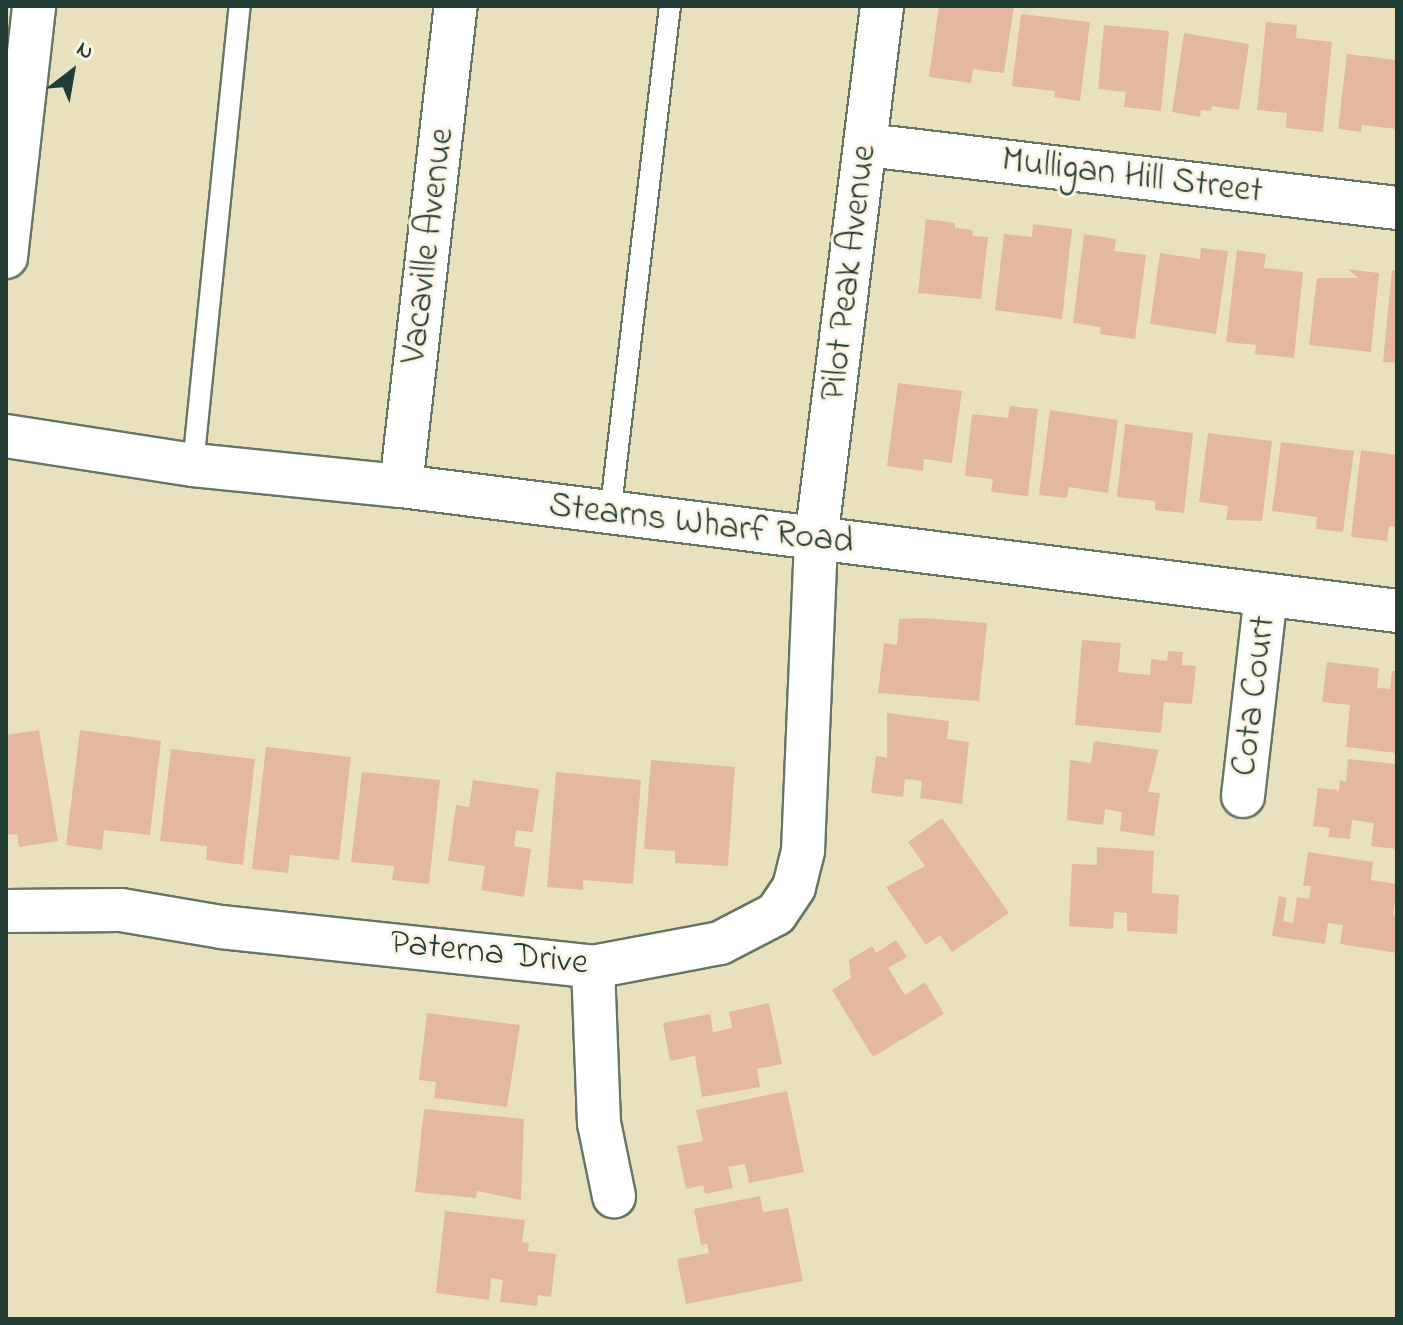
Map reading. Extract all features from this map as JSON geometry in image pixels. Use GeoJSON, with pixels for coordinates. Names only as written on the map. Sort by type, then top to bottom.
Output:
{"type":"FeatureCollection","features":[{"type":"Feature","properties":{"kind":"street"},"geometry":{"type":"LineString","coordinates":[[6,257],[34,6]]}},
{"type":"Feature","properties":{"kind":"street","name":"Vacaville Avenue"},"geometry":{"type":"LineString","coordinates":[[401,486],[456,6]]}},
{"type":"Feature","properties":{"kind":"street","name":"Pilot Peak Avenue"},"geometry":{"type":"LineString","coordinates":[[816,540],[882,6]]}},
{"type":"Feature","properties":{"kind":"street","name":"Mulligan Hill Street"},"geometry":{"type":"LineString","coordinates":[[867,145],[1397,208]]}},
{"type":"Feature","properties":{"kind":"street","name":"Stearns Wharf Road"},"geometry":{"type":"LineString","coordinates":[[6,436],[193,465],[401,486],[610,515],[1397,611]]}},
{"type":"Feature","properties":{"kind":"street","name":"Paterna Drive"},"geometry":{"type":"LineString","coordinates":[[6,911],[121,910],[221,927],[593,967],[663,956],[746,934],[776,914],[794,887],[803,851],[816,540]]}},
{"type":"Feature","properties":{"kind":"street","name":"Cota Court"},"geometry":{"type":"LineString","coordinates":[[1243,796],[1266,595]]}},
{"type":"Feature","properties":{"kind":"street"},"geometry":{"type":"LineString","coordinates":[[593,967],[599,1123],[614,1196]]}},
{"type":"Feature","properties":{"kind":"lane"},"geometry":{"type":"LineString","coordinates":[[193,465],[240,6]]}},
{"type":"Feature","properties":{"kind":"lane"},"geometry":{"type":"LineString","coordinates":[[610,515],[670,6]]}},
{"type":"Feature","properties":{"kind":"building"},"geometry":{"type":"Polygon","coordinates":[[[939,6],[1014,6],[1004,73],[973,69],[971,83],[929,77],[939,6]]]}},
{"type":"Feature","properties":{"kind":"building"},"geometry":{"type":"Polygon","coordinates":[[[1021,14],[1090,22],[1080,101],[1054,97],[1055,91],[1012,86],[1021,14]]]}},
{"type":"Feature","properties":{"kind":"building"},"geometry":{"type":"Polygon","coordinates":[[[1266,22],[1297,25],[1296,38],[1332,42],[1323,132],[1286,128],[1287,113],[1257,110],[1266,22]]]}},
{"type":"Feature","properties":{"kind":"building"},"geometry":{"type":"Polygon","coordinates":[[[1104,25],[1169,31],[1161,111],[1124,107],[1126,92],[1098,89],[1104,25]]]}},
{"type":"Feature","properties":{"kind":"building"},"geometry":{"type":"Polygon","coordinates":[[[1184,33],[1249,44],[1239,110],[1212,106],[1211,111],[1201,110],[1200,117],[1172,112],[1184,33]]]}},
{"type":"Feature","properties":{"kind":"building"},"geometry":{"type":"Polygon","coordinates":[[[1347,54],[1397,60],[1397,129],[1362,125],[1361,132],[1338,129],[1347,54]]]}},
{"type":"Feature","properties":{"kind":"building"},"geometry":{"type":"Polygon","coordinates":[[[926,219],[955,223],[955,228],[972,230],[973,236],[988,237],[981,299],[918,293],[926,219]]]}},
{"type":"Feature","properties":{"kind":"building"},"geometry":{"type":"Polygon","coordinates":[[[1033,224],[1072,229],[1062,319],[995,310],[1004,234],[1032,237],[1033,224]]]}},
{"type":"Feature","properties":{"kind":"building"},"geometry":{"type":"Polygon","coordinates":[[[1084,234],[1116,239],[1114,251],[1146,255],[1135,339],[1100,334],[1101,327],[1073,323],[1084,234]]]}},
{"type":"Feature","properties":{"kind":"building"},"geometry":{"type":"Polygon","coordinates":[[[1201,248],[1228,251],[1216,334],[1150,324],[1160,253],[1200,259],[1201,248]]]}},
{"type":"Feature","properties":{"kind":"building"},"geometry":{"type":"Polygon","coordinates":[[[1237,250],[1266,254],[1264,268],[1303,272],[1294,358],[1255,354],[1256,345],[1226,342],[1237,250]]]}},
{"type":"Feature","properties":{"kind":"building"},"geometry":{"type":"Polygon","coordinates":[[[1347,269],[1379,273],[1371,352],[1309,345],[1317,278],[1359,278],[1347,269]]]}},
{"type":"Feature","properties":{"kind":"building"},"geometry":{"type":"Polygon","coordinates":[[[1392,270],[1397,270],[1397,363],[1383,362],[1392,270]]]}},
{"type":"Feature","properties":{"kind":"building"},"geometry":{"type":"Polygon","coordinates":[[[898,383],[962,391],[952,463],[924,459],[923,471],[887,466],[898,383]]]}},
{"type":"Feature","properties":{"kind":"building"},"geometry":{"type":"Polygon","coordinates":[[[1010,406],[1038,409],[1028,496],[991,492],[993,479],[965,476],[972,414],[1008,418],[1010,406]]]}},
{"type":"Feature","properties":{"kind":"building"},"geometry":{"type":"Polygon","coordinates":[[[1050,410],[1118,420],[1108,493],[1069,487],[1067,498],[1039,495],[1050,410]]]}},
{"type":"Feature","properties":{"kind":"building"},"geometry":{"type":"Polygon","coordinates":[[[1125,424],[1193,433],[1184,513],[1155,510],[1155,501],[1117,497],[1125,424]]]}},
{"type":"Feature","properties":{"kind":"building"},"geometry":{"type":"Polygon","coordinates":[[[1208,433],[1272,441],[1262,521],[1226,520],[1228,506],[1199,502],[1208,433]]]}},
{"type":"Feature","properties":{"kind":"building"},"geometry":{"type":"Polygon","coordinates":[[[1281,442],[1354,451],[1343,532],[1316,529],[1317,517],[1272,511],[1281,442]]]}},
{"type":"Feature","properties":{"kind":"building"},"geometry":{"type":"Polygon","coordinates":[[[1361,450],[1397,455],[1397,527],[1389,526],[1387,541],[1351,537],[1361,450]]]}},
{"type":"Feature","properties":{"kind":"building"},"geometry":{"type":"Polygon","coordinates":[[[899,619],[987,623],[979,701],[878,693],[884,643],[897,645],[899,619]]]}},
{"type":"Feature","properties":{"kind":"building"},"geometry":{"type":"Polygon","coordinates":[[[1082,640],[1121,643],[1118,672],[1150,675],[1151,659],[1167,661],[1168,651],[1183,652],[1182,665],[1196,666],[1192,704],[1164,702],[1161,733],[1075,725],[1082,640]]]}},
{"type":"Feature","properties":{"kind":"building"},"geometry":{"type":"Polygon","coordinates":[[[1327,662],[1379,668],[1377,688],[1390,689],[1392,671],[1397,671],[1397,753],[1346,747],[1350,705],[1322,702],[1327,662]]]}},
{"type":"Feature","properties":{"kind":"building"},"geometry":{"type":"Polygon","coordinates":[[[887,713],[949,721],[947,739],[969,742],[962,804],[920,798],[922,781],[905,779],[903,797],[871,793],[876,756],[887,758],[887,713]]]}},
{"type":"Feature","properties":{"kind":"building"},"geometry":{"type":"Polygon","coordinates":[[[39,730],[58,841],[19,847],[17,834],[6,835],[6,735],[39,730]]]}},
{"type":"Feature","properties":{"kind":"building"},"geometry":{"type":"Polygon","coordinates":[[[80,730],[161,741],[150,835],[104,830],[102,850],[66,845],[80,730]]]}},
{"type":"Feature","properties":{"kind":"building"},"geometry":{"type":"Polygon","coordinates":[[[1094,741],[1159,750],[1148,792],[1160,793],[1154,836],[1120,831],[1122,812],[1105,809],[1103,825],[1067,820],[1070,760],[1091,763],[1094,741]]]}},
{"type":"Feature","properties":{"kind":"building"},"geometry":{"type":"Polygon","coordinates":[[[266,747],[351,757],[339,860],[290,855],[288,873],[252,869],[266,747]]]}},
{"type":"Feature","properties":{"kind":"building"},"geometry":{"type":"Polygon","coordinates":[[[171,749],[255,759],[243,865],[206,860],[207,846],[160,841],[171,749]]]}},
{"type":"Feature","properties":{"kind":"building"},"geometry":{"type":"Polygon","coordinates":[[[1348,759],[1397,764],[1397,849],[1371,846],[1374,823],[1352,820],[1350,839],[1328,837],[1330,828],[1313,826],[1318,788],[1339,790],[1340,780],[1346,782],[1348,759]]]}},
{"type":"Feature","properties":{"kind":"building"},"geometry":{"type":"Polygon","coordinates":[[[651,760],[735,767],[728,866],[675,863],[675,851],[644,849],[651,760]]]}},
{"type":"Feature","properties":{"kind":"building"},"geometry":{"type":"Polygon","coordinates":[[[362,772],[440,780],[429,884],[392,880],[394,866],[351,862],[362,772]]]}},
{"type":"Feature","properties":{"kind":"building"},"geometry":{"type":"Polygon","coordinates":[[[556,772],[641,780],[633,884],[583,880],[583,890],[547,887],[556,772]]]}},
{"type":"Feature","properties":{"kind":"building"},"geometry":{"type":"Polygon","coordinates":[[[473,780],[539,789],[533,832],[516,830],[514,846],[531,849],[524,897],[481,890],[485,866],[448,861],[456,805],[469,807],[473,780]]]}},
{"type":"Feature","properties":{"kind":"building"},"geometry":{"type":"Polygon","coordinates":[[[942,818],[1009,913],[952,952],[940,935],[926,945],[886,887],[925,866],[908,842],[942,818]]]}},
{"type":"Feature","properties":{"kind":"building"},"geometry":{"type":"Polygon","coordinates":[[[1097,847],[1154,851],[1152,893],[1179,895],[1177,934],[1127,931],[1127,913],[1114,912],[1113,929],[1069,926],[1072,864],[1097,865],[1097,847]]]}},
{"type":"Feature","properties":{"kind":"building"},"geometry":{"type":"Polygon","coordinates":[[[1308,852],[1373,862],[1371,880],[1397,884],[1393,915],[1397,916],[1397,953],[1340,944],[1343,925],[1328,923],[1325,944],[1272,936],[1279,896],[1287,898],[1283,921],[1293,923],[1297,897],[1309,899],[1311,886],[1303,886],[1308,852]]]}},
{"type":"Feature","properties":{"kind":"building"},"geometry":{"type":"Polygon","coordinates":[[[896,940],[907,957],[888,968],[905,995],[925,982],[944,1014],[873,1057],[832,990],[851,978],[849,960],[872,946],[876,953],[896,940]]]}},
{"type":"Feature","properties":{"kind":"building"},"geometry":{"type":"Polygon","coordinates":[[[769,1003],[782,1064],[757,1069],[760,1087],[702,1097],[695,1056],[670,1061],[663,1023],[710,1014],[713,1032],[732,1028],[729,1012],[769,1003]]]}},
{"type":"Feature","properties":{"kind":"building"},"geometry":{"type":"Polygon","coordinates":[[[427,1013],[520,1025],[507,1107],[434,1098],[436,1082],[419,1080],[427,1013]]]}},
{"type":"Feature","properties":{"kind":"building"},"geometry":{"type":"Polygon","coordinates":[[[787,1091],[804,1172],[749,1183],[745,1164],[728,1167],[733,1188],[705,1194],[703,1185],[686,1189],[677,1146],[703,1141],[696,1110],[787,1091]]]}},
{"type":"Feature","properties":{"kind":"building"},"geometry":{"type":"Polygon","coordinates":[[[424,1109],[524,1119],[521,1200],[477,1191],[476,1198],[415,1192],[424,1109]]]}},
{"type":"Feature","properties":{"kind":"building"},"geometry":{"type":"Polygon","coordinates":[[[760,1196],[763,1212],[788,1208],[803,1281],[686,1304],[677,1259],[709,1253],[707,1244],[701,1245],[694,1209],[760,1196]]]}},
{"type":"Feature","properties":{"kind":"building"},"geometry":{"type":"Polygon","coordinates":[[[445,1211],[525,1220],[522,1242],[529,1243],[528,1251],[556,1254],[551,1297],[538,1295],[537,1306],[500,1302],[503,1280],[491,1278],[489,1300],[436,1293],[445,1211]]]}}]}
